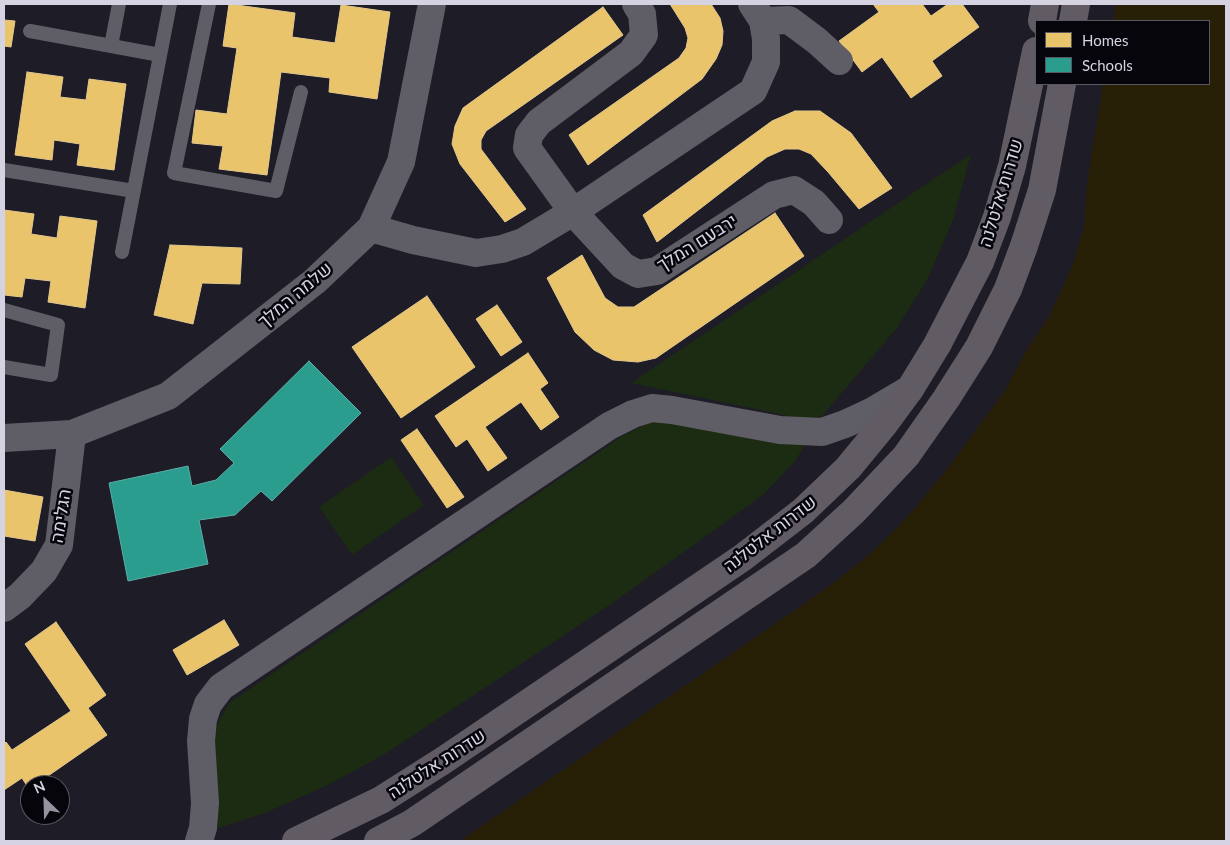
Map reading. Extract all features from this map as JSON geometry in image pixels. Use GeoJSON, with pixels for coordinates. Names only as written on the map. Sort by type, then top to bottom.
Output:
{"type":"FeatureCollection","features":[{"type":"Feature","properties":{"kind":"main road"},"geometry":{"type":"LineString","coordinates":[[1042,20],[1045,4]]}},
{"type":"Feature","properties":{"kind":"main road"},"geometry":{"type":"LineString","coordinates":[[1073,20],[1076,4]]}},
{"type":"Feature","properties":{"kind":"main road","name":"שדרות אלטלנה"},"geometry":{"type":"LineString","coordinates":[[296,841],[381,800],[436,765],[742,558],[803,510],[848,468],[910,389],[938,345],[980,262],[994,226],[1012,166],[1035,56]]}},
{"type":"Feature","properties":{"kind":"main road","name":"שדרות אלטלנה"},"geometry":{"type":"LineString","coordinates":[[378,841],[412,823],[806,555],[854,511],[906,456],[946,399],[979,347],[1008,289],[1042,190],[1062,85]]}},
{"type":"Feature","properties":{"kind":"street","name":"שלמה המלך"},"geometry":{"type":"LineString","coordinates":[[4,438],[72,434],[168,396],[315,281],[371,228],[401,162],[432,4]]}},
{"type":"Feature","properties":{"kind":"street","name":"ירבעם המלך"},"geometry":{"type":"LineString","coordinates":[[636,4],[642,14],[644,35],[631,54],[539,122],[528,135],[527,148],[573,212],[623,266],[638,274],[657,271],[774,195],[794,190],[814,203],[829,220]]}},
{"type":"Feature","properties":{"kind":"street"},"geometry":{"type":"LineString","coordinates":[[371,228],[413,240],[476,253],[502,249],[523,242],[573,212],[753,90],[766,62],[766,39],[757,12]]}},
{"type":"Feature","properties":{"kind":"street"},"geometry":{"type":"LineString","coordinates":[[757,12],[789,20],[817,41],[839,61]]}},
{"type":"Feature","properties":{"kind":"street"},"geometry":{"type":"LineString","coordinates":[[199,841],[203,828],[205,802],[201,741],[203,719],[208,704],[221,687],[609,426],[633,414],[652,408],[780,430],[822,432],[871,412],[910,389]]}},
{"type":"Feature","properties":{"kind":"street","name":"הגלימה"},"geometry":{"type":"LineString","coordinates":[[4,608],[20,596],[44,571],[60,545],[72,434]]}},
{"type":"Feature","properties":{"kind":"lane"},"geometry":{"type":"LineString","coordinates":[[111,46],[119,4]]}},
{"type":"Feature","properties":{"kind":"lane"},"geometry":{"type":"LineString","coordinates":[[122,252],[170,4]]}},
{"type":"Feature","properties":{"kind":"lane"},"geometry":{"type":"LineString","coordinates":[[209,4],[174,173],[276,191],[301,92]]}},
{"type":"Feature","properties":{"kind":"lane"},"geometry":{"type":"LineString","coordinates":[[30,32],[160,55]]}},
{"type":"Feature","properties":{"kind":"lane"},"geometry":{"type":"LineString","coordinates":[[4,170],[134,191]]}},
{"type":"Feature","properties":{"kind":"lane"},"geometry":{"type":"LineString","coordinates":[[4,310],[58,325],[51,375],[4,367]]}},
{"type":"Feature","properties":{"kind":"green space"},"geometry":{"type":"Polygon","coordinates":[[[971,154],[953,220],[927,280],[897,328],[823,415],[813,421],[631,383],[971,154]]]}},
{"type":"Feature","properties":{"kind":"green space"},"geometry":{"type":"Polygon","coordinates":[[[668,419],[805,444],[796,460],[763,495],[614,602],[385,754],[328,785],[265,813],[218,828],[210,757],[215,729],[229,703],[624,435],[649,423],[668,419]]]}},
{"type":"Feature","properties":{"kind":"green space"},"geometry":{"type":"Polygon","coordinates":[[[391,457],[424,505],[352,555],[319,507],[391,457]]]}},
{"type":"Feature","properties":{"kind":"sand"},"geometry":{"type":"Polygon","coordinates":[[[1116,4],[1226,4],[1226,841],[460,841],[827,588],[867,557],[892,533],[918,505],[952,463],[1006,389],[1026,351],[1050,315],[1072,267],[1084,227],[1087,185],[1103,85],[1210,85],[1210,20],[1113,20],[1116,4]]]}},
{"type":"Feature","properties":{"kind":"building: Homes"},"geometry":{"type":"Polygon","coordinates":[[[229,4],[295,13],[292,37],[335,43],[341,5],[390,12],[377,99],[329,92],[330,78],[281,72],[267,175],[219,169],[223,146],[192,143],[196,110],[227,114],[237,48],[223,46],[229,4]]]}},
{"type":"Feature","properties":{"kind":"building: Homes"},"geometry":{"type":"Polygon","coordinates":[[[670,4],[711,4],[720,18],[723,31],[722,45],[716,59],[702,79],[588,165],[569,135],[679,58],[686,48],[688,38],[685,28],[670,4]]]}},
{"type":"Feature","properties":{"kind":"building: Homes"},"geometry":{"type":"Polygon","coordinates":[[[873,4],[922,4],[931,16],[948,4],[962,4],[979,27],[932,61],[942,76],[911,98],[882,57],[862,72],[839,41],[879,12],[873,4]]]}},
{"type":"Feature","properties":{"kind":"building: Homes"},"geometry":{"type":"Polygon","coordinates":[[[603,7],[623,35],[486,131],[481,140],[481,149],[526,209],[505,222],[460,164],[452,144],[455,126],[463,108],[603,7]]]}},
{"type":"Feature","properties":{"kind":"building: Homes"},"geometry":{"type":"Polygon","coordinates":[[[4,20],[15,21],[11,47],[4,46],[4,20]]]}},
{"type":"Feature","properties":{"kind":"building: Homes"},"geometry":{"type":"Polygon","coordinates":[[[27,72],[63,77],[60,97],[86,100],[89,79],[126,84],[114,170],[77,165],[80,144],[54,140],[52,160],[15,155],[27,72]]]}},
{"type":"Feature","properties":{"kind":"building: Homes"},"geometry":{"type":"Polygon","coordinates":[[[795,111],[820,111],[851,133],[892,188],[859,209],[811,154],[799,149],[785,149],[767,157],[657,242],[643,215],[772,121],[795,111]]]}},
{"type":"Feature","properties":{"kind":"building: Homes"},"geometry":{"type":"Polygon","coordinates":[[[4,210],[34,214],[31,234],[57,238],[60,216],[97,221],[85,308],[48,302],[51,281],[25,278],[22,297],[4,295],[4,210]]]}},
{"type":"Feature","properties":{"kind":"building: Homes"},"geometry":{"type":"Polygon","coordinates":[[[775,213],[804,256],[656,358],[638,362],[613,360],[594,350],[575,332],[547,278],[582,255],[605,298],[618,307],[634,307],[775,213]]]}},
{"type":"Feature","properties":{"kind":"building: Homes"},"geometry":{"type":"Polygon","coordinates":[[[170,245],[242,248],[240,284],[202,283],[193,324],[154,315],[170,245]]]}},
{"type":"Feature","properties":{"kind":"building: Homes"},"geometry":{"type":"Polygon","coordinates":[[[427,296],[475,367],[401,418],[352,347],[427,296]]]}},
{"type":"Feature","properties":{"kind":"building: Homes"},"geometry":{"type":"Polygon","coordinates":[[[497,305],[522,342],[501,356],[476,319],[497,305]]]}},
{"type":"Feature","properties":{"kind":"building: Homes"},"geometry":{"type":"Polygon","coordinates":[[[528,353],[548,383],[540,389],[559,417],[541,430],[521,402],[485,427],[507,458],[488,471],[467,439],[456,447],[435,416],[528,353]]]}},
{"type":"Feature","properties":{"kind":"building: Homes"},"geometry":{"type":"Polygon","coordinates":[[[417,429],[464,497],[447,508],[401,440],[417,429]]]}},
{"type":"Feature","properties":{"kind":"building: Homes"},"geometry":{"type":"Polygon","coordinates":[[[4,490],[43,497],[35,541],[4,536],[4,490]]]}},
{"type":"Feature","properties":{"kind":"building: Homes"},"geometry":{"type":"Polygon","coordinates":[[[224,620],[239,645],[187,675],[173,650],[224,620]]]}},
{"type":"Feature","properties":{"kind":"building: Homes"},"geometry":{"type":"Polygon","coordinates":[[[56,622],[106,695],[88,708],[107,735],[49,775],[20,775],[20,779],[4,790],[4,744],[6,742],[12,750],[71,711],[25,644],[56,622]]]}},
{"type":"Feature","properties":{"kind":"building: Schools"},"geometry":{"type":"Polygon","coordinates":[[[309,361],[361,413],[272,501],[261,491],[235,515],[199,520],[208,564],[128,581],[109,483],[188,466],[192,486],[216,480],[234,463],[220,449],[309,361]]]}}]}
